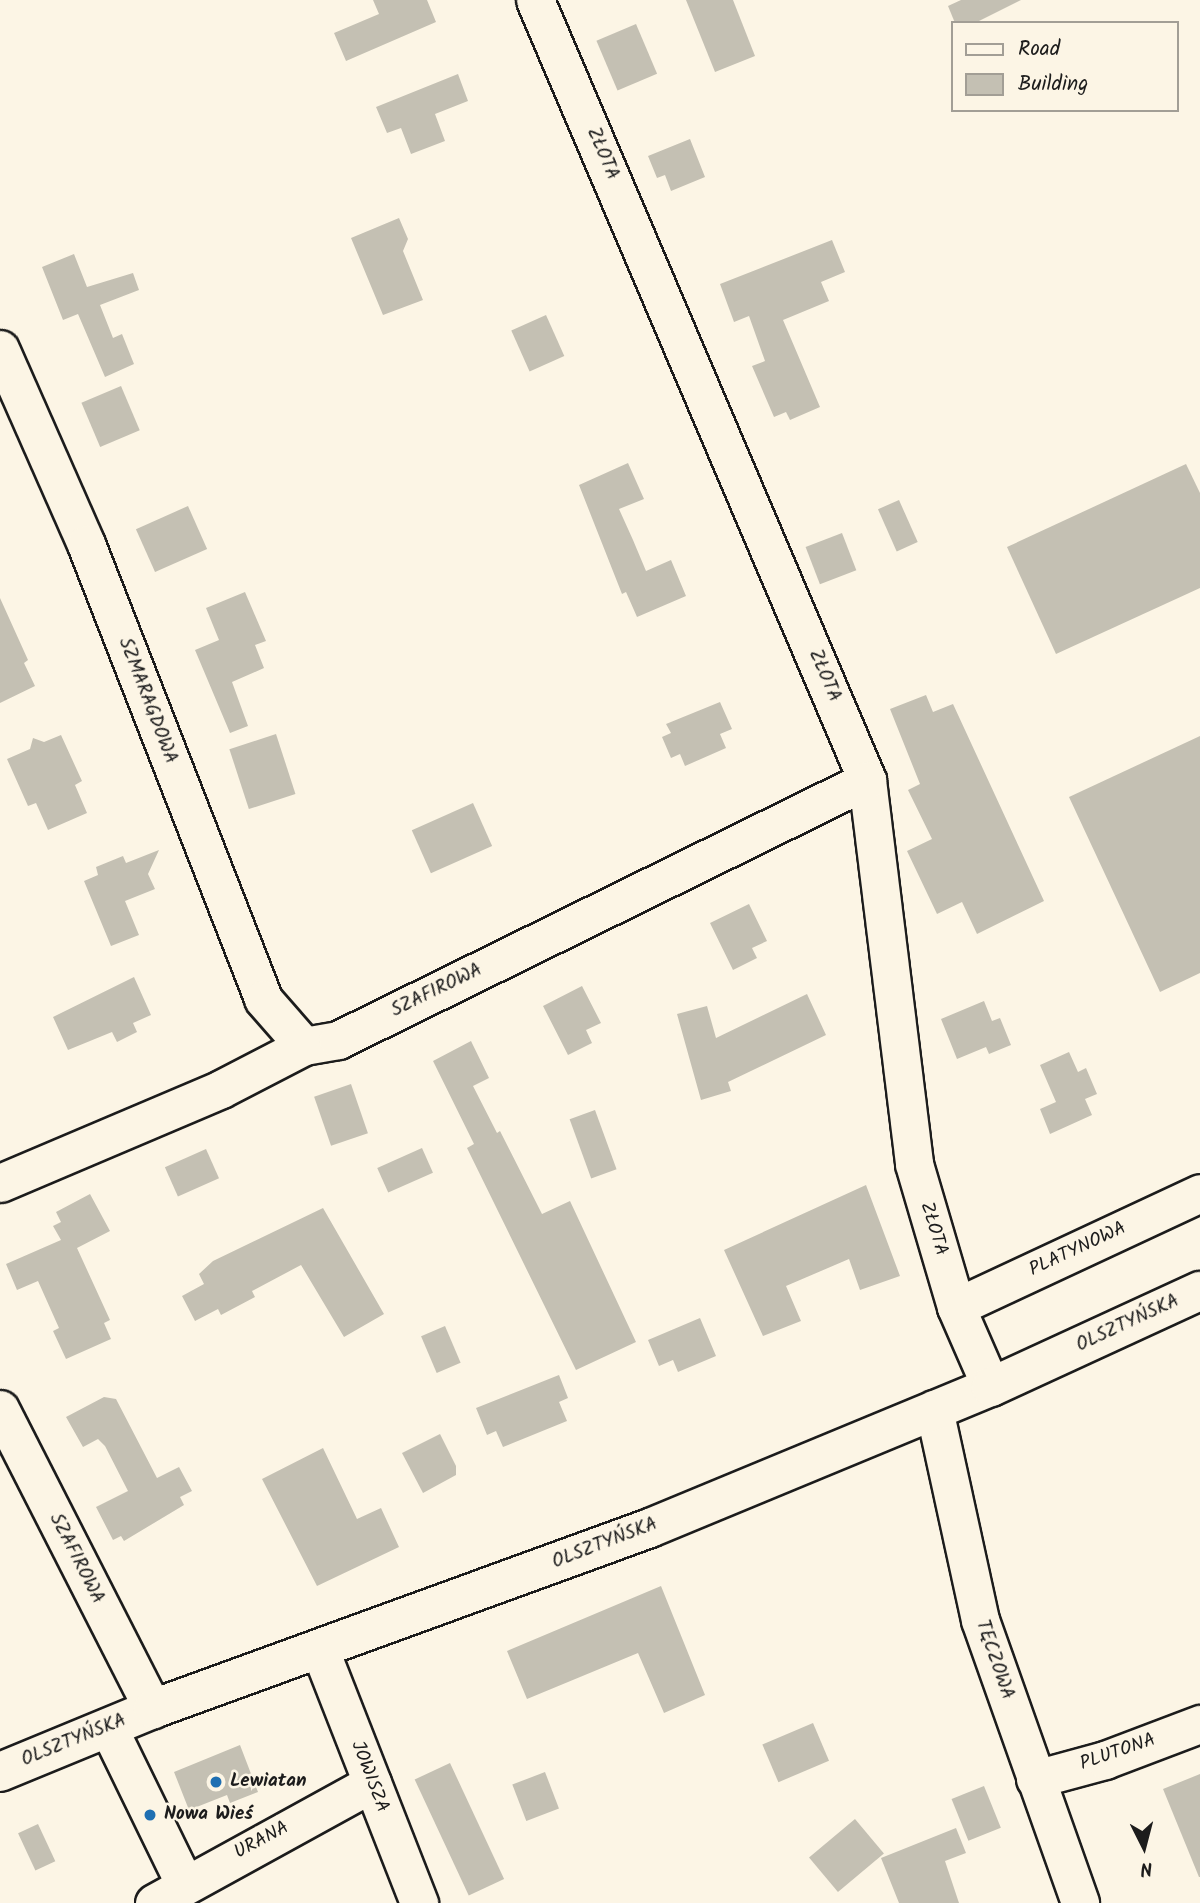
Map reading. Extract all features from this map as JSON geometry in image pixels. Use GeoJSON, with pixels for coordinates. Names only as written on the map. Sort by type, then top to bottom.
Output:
{"type":"FeatureCollection","features":[{"type":"Feature","properties":{"kind":"main road","name":"OLSZTYŃSKA"},"geometry":{"type":"LineString","coordinates":[[0,1772],[153,1709],[650,1528],[991,1387],[1200,1291]]}},
{"type":"Feature","properties":{"kind":"street","name":"ZŁOTA"},"geometry":{"type":"LineString","coordinates":[[536,0],[867,780],[914,1164],[957,1307],[991,1387]]}},
{"type":"Feature","properties":{"kind":"street","name":"SZMARAGDOWA"},"geometry":{"type":"LineString","coordinates":[[0,349],[86,544],[263,999],[304,1046]]}},
{"type":"Feature","properties":{"kind":"street","name":"SZAFIROWA"},"geometry":{"type":"LineString","coordinates":[[0,1183],[221,1089],[304,1046],[338,1040],[867,780]]}},
{"type":"Feature","properties":{"kind":"street","name":"PLATYNOWA"},"geometry":{"type":"LineString","coordinates":[[957,1307],[1200,1193]]}},
{"type":"Feature","properties":{"kind":"street","name":"SZAFIROWA"},"geometry":{"type":"LineString","coordinates":[[0,1409],[153,1709]]}},
{"type":"Feature","properties":{"kind":"street","name":"TĘCZOWA"},"geometry":{"type":"LineString","coordinates":[[934,1409],[980,1620],[1080,1903]]}},
{"type":"Feature","properties":{"kind":"street","name":"JOWISZA"},"geometry":{"type":"LineString","coordinates":[[320,1650],[419,1903]]}},
{"type":"Feature","properties":{"kind":"street","name":"PLUTONA"},"geometry":{"type":"LineString","coordinates":[[1035,1779],[1105,1760],[1200,1724]]}},
{"type":"Feature","properties":{"kind":"street"},"geometry":{"type":"LineString","coordinates":[[107,1727],[185,1885]]}},
{"type":"Feature","properties":{"kind":"street","name":"URANA"},"geometry":{"type":"LineString","coordinates":[[154,1903],[372,1783]]}},
{"type":"Feature","properties":{"kind":"building"},"geometry":{"type":"Polygon","coordinates":[[[373,0],[427,0],[436,22],[346,61],[334,33],[379,14],[373,0]]]}},
{"type":"Feature","properties":{"kind":"building"},"geometry":{"type":"Polygon","coordinates":[[[686,0],[733,0],[755,56],[715,72],[686,0]]]}},
{"type":"Feature","properties":{"kind":"building"},"geometry":{"type":"Polygon","coordinates":[[[961,0],[1021,0],[979,21],[954,21],[948,6],[961,0]]]}},
{"type":"Feature","properties":{"kind":"building"},"geometry":{"type":"Polygon","coordinates":[[[636,24],[657,74],[618,91],[596,41],[636,24]]]}},
{"type":"Feature","properties":{"kind":"building"},"geometry":{"type":"Polygon","coordinates":[[[458,74],[468,101],[435,114],[445,141],[411,154],[401,128],[387,133],[376,107],[458,74]]]}},
{"type":"Feature","properties":{"kind":"building"},"geometry":{"type":"Polygon","coordinates":[[[690,139],[705,177],[671,191],[665,175],[657,178],[648,156],[690,139]]]}},
{"type":"Feature","properties":{"kind":"building"},"geometry":{"type":"Polygon","coordinates":[[[399,218],[408,239],[403,251],[423,300],[383,315],[351,238],[399,218]]]}},
{"type":"Feature","properties":{"kind":"building"},"geometry":{"type":"Polygon","coordinates":[[[832,240],[845,272],[821,282],[829,301],[783,320],[820,407],[790,420],[786,412],[774,417],[752,366],[765,361],[749,316],[734,322],[720,284],[832,240]]]}},
{"type":"Feature","properties":{"kind":"building"},"geometry":{"type":"Polygon","coordinates":[[[74,254],[87,287],[133,273],[139,290],[100,305],[113,338],[122,334],[134,364],[105,377],[78,314],[63,320],[42,267],[74,254]]]}},
{"type":"Feature","properties":{"kind":"building"},"geometry":{"type":"Polygon","coordinates":[[[546,315],[564,356],[530,372],[511,330],[546,315]]]}},
{"type":"Feature","properties":{"kind":"building"},"geometry":{"type":"Polygon","coordinates":[[[121,386],[140,430],[100,447],[81,403],[121,386]]]}},
{"type":"Feature","properties":{"kind":"building"},"geometry":{"type":"Polygon","coordinates":[[[628,463],[644,499],[619,509],[646,571],[671,560],[686,596],[637,617],[626,592],[622,594],[579,485],[628,463]]]}},
{"type":"Feature","properties":{"kind":"building"},"geometry":{"type":"Polygon","coordinates":[[[1186,464],[1200,493],[1200,588],[1056,654],[1007,547],[1186,464]]]}},
{"type":"Feature","properties":{"kind":"building"},"geometry":{"type":"Polygon","coordinates":[[[899,500],[918,542],[897,551],[878,509],[899,500]]]}},
{"type":"Feature","properties":{"kind":"building"},"geometry":{"type":"Polygon","coordinates":[[[188,506],[207,549],[155,572],[136,529],[188,506]]]}},
{"type":"Feature","properties":{"kind":"building"},"geometry":{"type":"Polygon","coordinates":[[[842,533],[856,570],[820,584],[806,547],[842,533]]]}},
{"type":"Feature","properties":{"kind":"building"},"geometry":{"type":"Polygon","coordinates":[[[245,592],[266,641],[255,645],[264,668],[232,682],[248,726],[230,733],[195,650],[219,640],[206,608],[245,592]]]}},
{"type":"Feature","properties":{"kind":"building"},"geometry":{"type":"Polygon","coordinates":[[[0,598],[28,660],[24,663],[35,686],[0,703],[0,598]]]}},
{"type":"Feature","properties":{"kind":"building"},"geometry":{"type":"Polygon","coordinates":[[[926,695],[933,712],[953,704],[1044,901],[977,934],[962,902],[937,914],[907,851],[932,839],[908,790],[920,784],[890,709],[926,695]]]}},
{"type":"Feature","properties":{"kind":"building"},"geometry":{"type":"Polygon","coordinates":[[[720,702],[732,729],[720,734],[726,748],[685,766],[680,754],[671,758],[662,737],[671,733],[666,724],[720,702]]]}},
{"type":"Feature","properties":{"kind":"building"},"geometry":{"type":"Polygon","coordinates":[[[276,734],[295,794],[249,809],[229,749],[276,734]]]}},
{"type":"Feature","properties":{"kind":"building"},"geometry":{"type":"Polygon","coordinates":[[[61,735],[82,781],[75,785],[87,813],[48,830],[36,803],[28,806],[7,759],[30,749],[33,738],[44,742],[61,735]]]}},
{"type":"Feature","properties":{"kind":"building"},"geometry":{"type":"Polygon","coordinates":[[[1200,736],[1200,973],[1160,992],[1069,797],[1200,736]]]}},
{"type":"Feature","properties":{"kind":"building"},"geometry":{"type":"Polygon","coordinates":[[[473,803],[492,846],[431,873],[412,830],[473,803]]]}},
{"type":"Feature","properties":{"kind":"building"},"geometry":{"type":"Polygon","coordinates":[[[159,850],[148,874],[155,889],[125,901],[139,935],[111,946],[84,881],[98,875],[96,867],[123,856],[126,863],[159,850]]]}},
{"type":"Feature","properties":{"kind":"building"},"geometry":{"type":"Polygon","coordinates":[[[749,904],[767,941],[752,948],[757,958],[733,970],[710,923],[749,904]]]}},
{"type":"Feature","properties":{"kind":"building"},"geometry":{"type":"Polygon","coordinates":[[[134,977],[151,1015],[133,1023],[137,1032],[117,1042],[112,1032],[68,1050],[53,1017],[134,977]]]}},
{"type":"Feature","properties":{"kind":"building"},"geometry":{"type":"Polygon","coordinates":[[[582,986],[601,1023],[586,1030],[592,1043],[568,1055],[543,1006],[582,986]]]}},
{"type":"Feature","properties":{"kind":"building"},"geometry":{"type":"Polygon","coordinates":[[[807,994],[826,1035],[728,1082],[731,1091],[701,1100],[677,1014],[707,1006],[716,1038],[807,994]]]}},
{"type":"Feature","properties":{"kind":"building"},"geometry":{"type":"Polygon","coordinates":[[[984,1001],[992,1021],[1000,1018],[1011,1045],[989,1054],[986,1047],[957,1059],[941,1019],[984,1001]]]}},
{"type":"Feature","properties":{"kind":"building"},"geometry":{"type":"Polygon","coordinates":[[[471,1041],[489,1078],[473,1086],[497,1133],[500,1131],[542,1214],[570,1201],[636,1342],[576,1370],[467,1148],[474,1144],[433,1061],[471,1041]]]}},
{"type":"Feature","properties":{"kind":"building"},"geometry":{"type":"Polygon","coordinates":[[[1069,1052],[1078,1072],[1086,1068],[1097,1094],[1085,1099],[1092,1115],[1050,1134],[1040,1109],[1056,1102],[1040,1065],[1069,1052]]]}},
{"type":"Feature","properties":{"kind":"building"},"geometry":{"type":"Polygon","coordinates":[[[351,1084],[368,1133],[331,1146],[314,1097],[351,1084]]]}},
{"type":"Feature","properties":{"kind":"building"},"geometry":{"type":"Polygon","coordinates":[[[595,1110],[617,1169],[591,1178],[570,1119],[595,1110]]]}},
{"type":"Feature","properties":{"kind":"building"},"geometry":{"type":"Polygon","coordinates":[[[422,1148],[433,1173],[388,1193],[377,1168],[422,1148]]]}},
{"type":"Feature","properties":{"kind":"building"},"geometry":{"type":"Polygon","coordinates":[[[206,1149],[219,1178],[178,1197],[165,1167],[206,1149]]]}},
{"type":"Feature","properties":{"kind":"building"},"geometry":{"type":"Polygon","coordinates":[[[866,1185],[900,1276],[860,1290],[849,1259],[786,1286],[801,1321],[763,1336],[724,1250],[866,1185]]]}},
{"type":"Feature","properties":{"kind":"building"},"geometry":{"type":"Polygon","coordinates":[[[90,1194],[110,1231],[77,1248],[110,1320],[104,1323],[111,1339],[66,1359],[53,1331],[59,1328],[38,1281],[17,1290],[6,1264],[61,1240],[53,1226],[61,1222],[56,1212],[90,1194]]]}},
{"type":"Feature","properties":{"kind":"building"},"geometry":{"type":"Polygon","coordinates":[[[323,1208],[384,1314],[344,1337],[301,1265],[252,1291],[255,1297],[221,1315],[218,1309],[195,1321],[182,1296],[204,1284],[199,1274],[213,1261],[323,1208]]]}},
{"type":"Feature","properties":{"kind":"building"},"geometry":{"type":"Polygon","coordinates":[[[700,1318],[716,1356],[678,1372],[673,1360],[659,1366],[648,1340],[700,1318]]]}},
{"type":"Feature","properties":{"kind":"building"},"geometry":{"type":"Polygon","coordinates":[[[445,1326],[461,1363],[437,1373],[421,1336],[445,1326]]]}},
{"type":"Feature","properties":{"kind":"building"},"geometry":{"type":"Polygon","coordinates":[[[559,1375],[568,1398],[559,1402],[567,1421],[503,1447],[496,1431],[487,1435],[476,1408],[559,1375]]]}},
{"type":"Feature","properties":{"kind":"building"},"geometry":{"type":"Polygon","coordinates":[[[104,1397],[116,1399],[157,1478],[179,1467],[192,1491],[180,1497],[184,1505],[124,1541],[121,1536],[113,1540],[96,1507],[128,1491],[105,1446],[98,1439],[83,1447],[66,1417],[104,1397]]]}},
{"type":"Feature","properties":{"kind":"building"},"geometry":{"type":"Polygon","coordinates":[[[440,1434],[456,1466],[456,1475],[423,1493],[402,1453],[440,1434]]]}},
{"type":"Feature","properties":{"kind":"building"},"geometry":{"type":"Polygon","coordinates":[[[323,1448],[357,1519],[381,1508],[399,1547],[317,1586],[262,1479],[323,1448]]]}},
{"type":"Feature","properties":{"kind":"building"},"geometry":{"type":"Polygon","coordinates":[[[661,1586],[705,1695],[664,1713],[638,1653],[527,1699],[507,1651],[661,1586]]]}},
{"type":"Feature","properties":{"kind":"building"},"geometry":{"type":"Polygon","coordinates":[[[813,1723],[829,1761],[778,1782],[762,1744],[813,1723]]]}},
{"type":"Feature","properties":{"kind":"building","name":"Lewiatan"},"geometry":{"type":"Polygon","coordinates":[[[240,1745],[258,1792],[230,1803],[227,1795],[189,1810],[174,1772],[240,1745]]]}},
{"type":"Feature","properties":{"kind":"building"},"geometry":{"type":"Polygon","coordinates":[[[450,1763],[504,1879],[469,1895],[415,1779],[450,1763]]]}},
{"type":"Feature","properties":{"kind":"building"},"geometry":{"type":"Polygon","coordinates":[[[545,1772],[559,1808],[526,1821],[512,1785],[545,1772]]]}},
{"type":"Feature","properties":{"kind":"building"},"geometry":{"type":"Polygon","coordinates":[[[1200,1774],[1200,1877],[1199,1877],[1163,1789],[1200,1774]]]}},
{"type":"Feature","properties":{"kind":"building"},"geometry":{"type":"Polygon","coordinates":[[[984,1786],[1001,1828],[968,1841],[952,1799],[984,1786]]]}},
{"type":"Feature","properties":{"kind":"building"},"geometry":{"type":"Polygon","coordinates":[[[855,1819],[884,1853],[838,1892],[809,1858],[855,1819]]]}},
{"type":"Feature","properties":{"kind":"building"},"geometry":{"type":"Polygon","coordinates":[[[38,1824],[55,1861],[35,1870],[18,1833],[38,1824]]]}},
{"type":"Feature","properties":{"kind":"building"},"geometry":{"type":"Polygon","coordinates":[[[956,1828],[966,1853],[945,1861],[959,1903],[899,1903],[881,1858],[956,1828]]]}},
{"type":"Feature","properties":{"kind":"place","name":"Lewiatan"},"geometry":{"type":"Point","coordinates":[216,1782]}},
{"type":"Feature","properties":{"kind":"place","name":"Nowa Wieś"},"geometry":{"type":"Point","coordinates":[150,1815]}}]}
